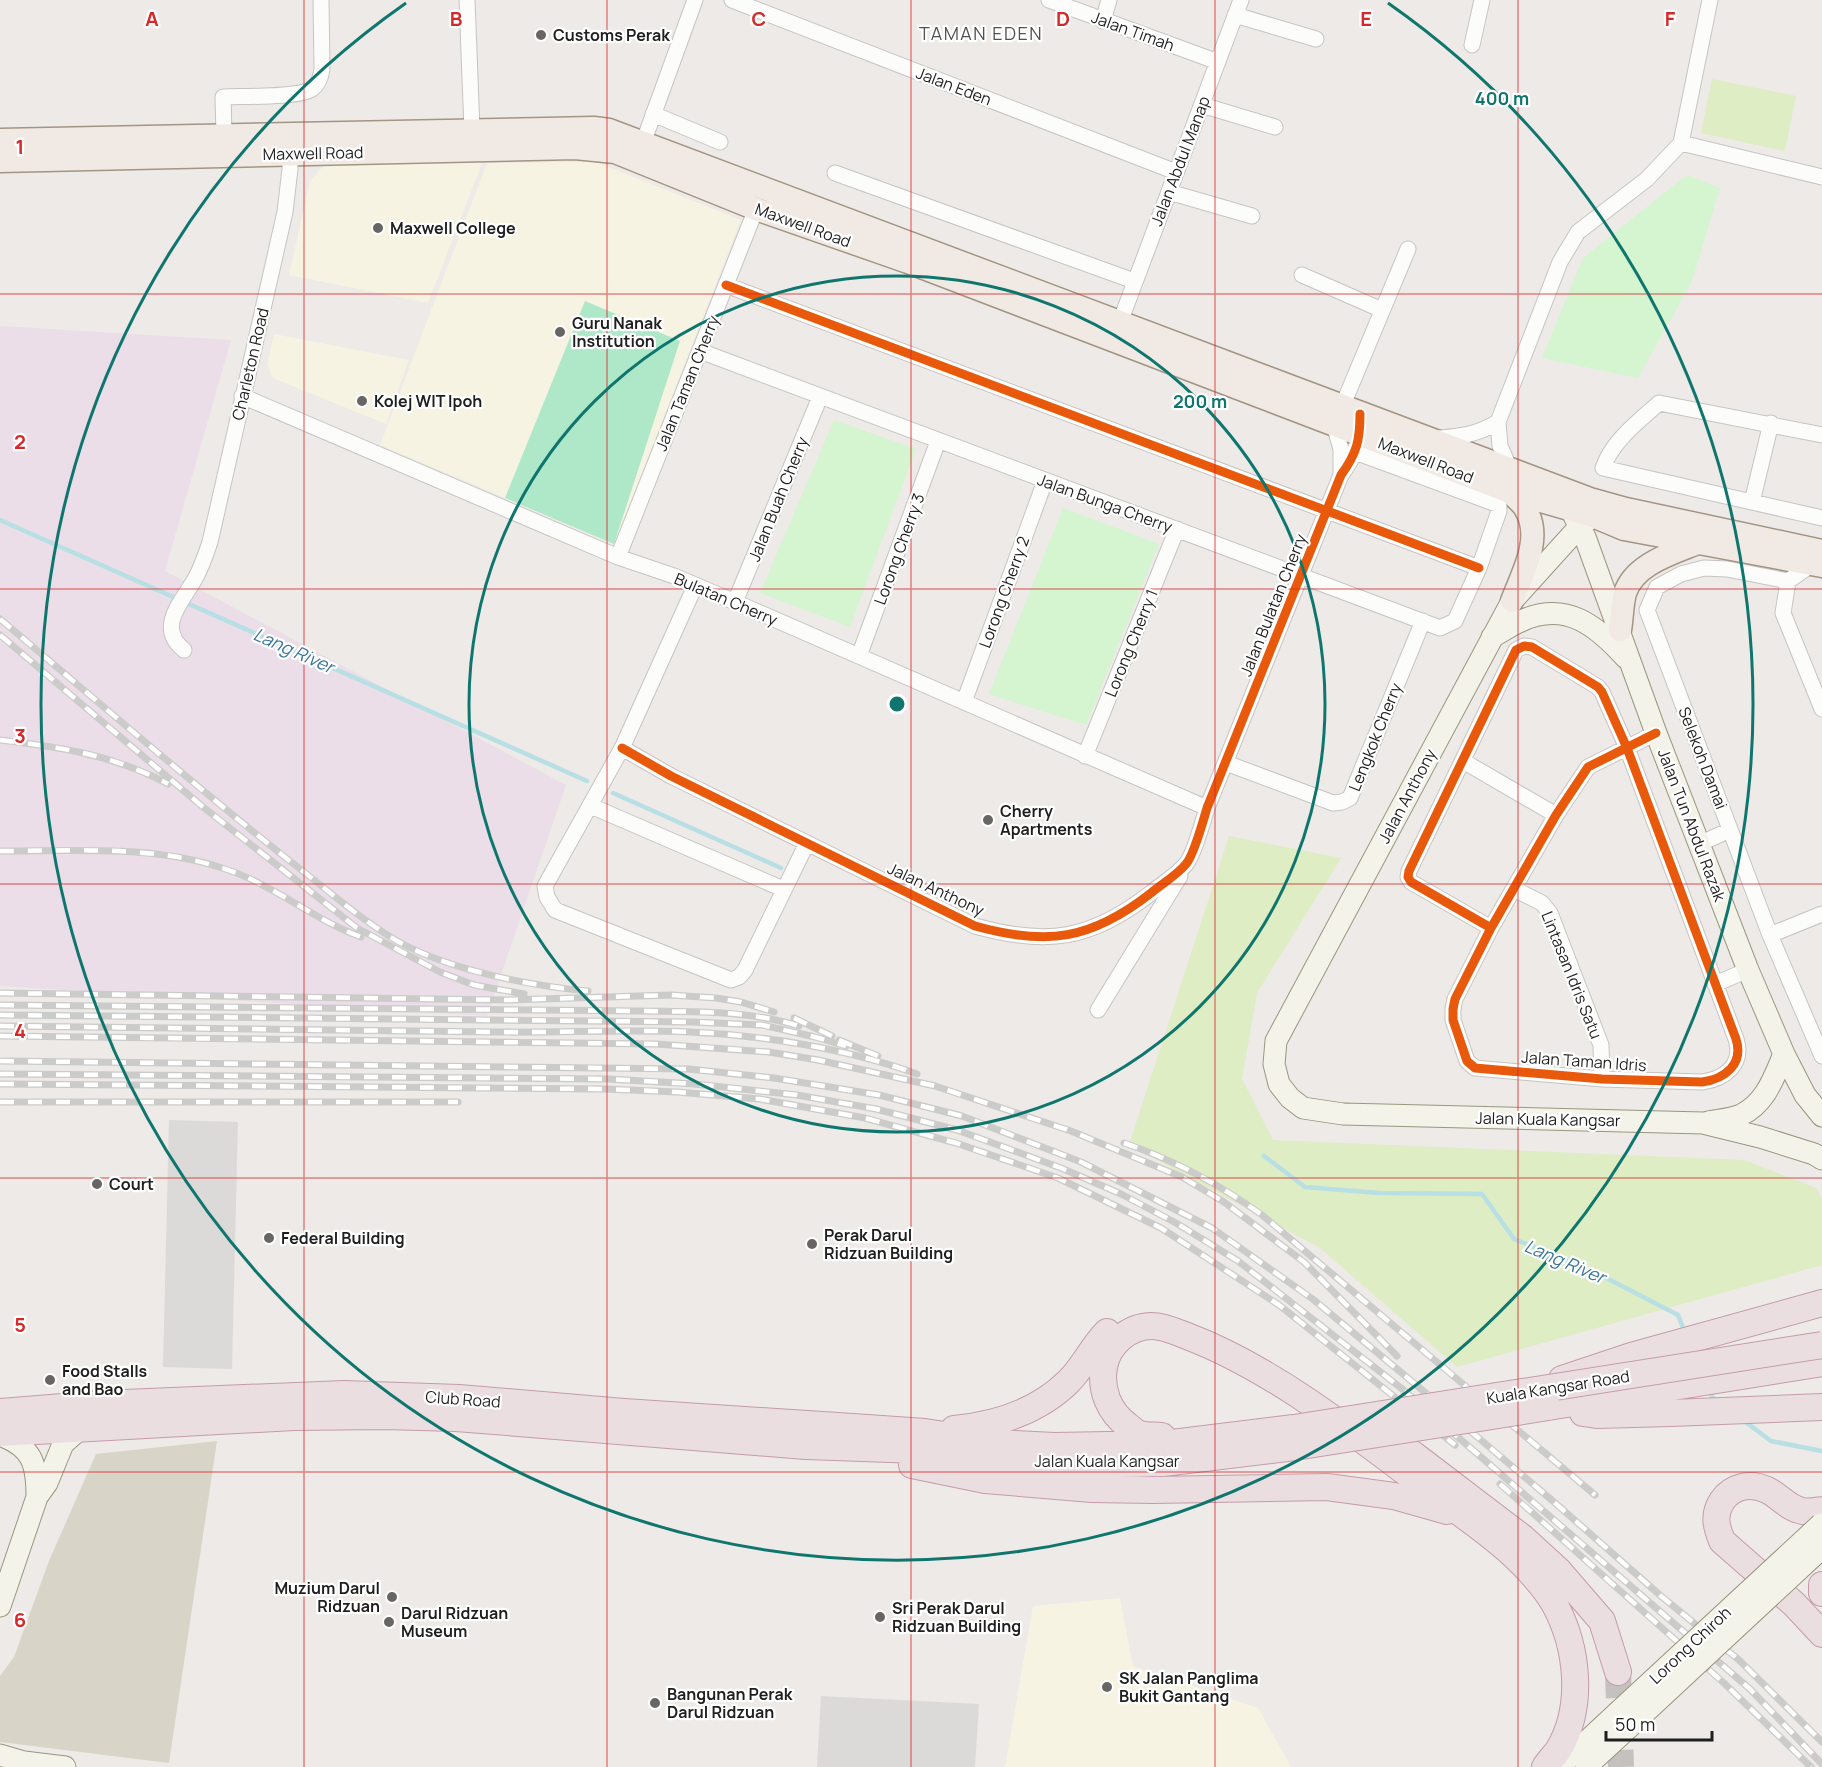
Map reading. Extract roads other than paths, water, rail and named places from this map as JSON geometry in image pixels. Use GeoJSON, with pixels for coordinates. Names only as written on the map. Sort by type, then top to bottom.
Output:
{"type":"FeatureCollection","features":[{"type":"Feature","properties":{"kind":"highway"},"geometry":{"type":"LineString","coordinates":[[1522,1392],[1631,1356],[1822,1303]]}},
{"type":"Feature","properties":{"kind":"highway"},"geometry":{"type":"LineString","coordinates":[[922,1441],[988,1424],[1023,1412],[1048,1399],[1087,1361],[1104,1335],[1124,1319],[1138,1314],[1157,1312],[1178,1316],[1275,1362],[1414,1455],[1523,1538],[1558,1570],[1602,1620],[1618,1672]]}},
{"type":"Feature","properties":{"kind":"highway"},"geometry":{"type":"LineString","coordinates":[[1226,1438],[1139,1434],[1122,1422],[1108,1405],[1103,1385],[1104,1365],[1111,1350],[1122,1336],[1134,1330],[1152,1326],[1164,1328],[1206,1344],[1286,1387],[1462,1515],[1509,1552],[1535,1577],[1554,1605],[1568,1636],[1574,1668],[1574,1699],[1565,1734],[1545,1767]]}},
{"type":"Feature","properties":{"kind":"highway","name":"Kuala Kangsar Road"},"geometry":{"type":"LineString","coordinates":[[1294,1438],[1522,1392],[1822,1345]]}},
{"type":"Feature","properties":{"kind":"highway","name":"Kuala Kangsar Road"},"geometry":{"type":"LineString","coordinates":[[1294,1438],[1548,1407],[1822,1364]]}},
{"type":"Feature","properties":{"kind":"highway","name":"Club Road"},"geometry":{"type":"LineString","coordinates":[[0,1412],[80,1405],[280,1396],[420,1395],[922,1441]]}},
{"type":"Feature","properties":{"kind":"highway"},"geometry":{"type":"LineString","coordinates":[[1548,1407],[1597,1415],[1820,1408]]}},
{"type":"Feature","properties":{"kind":"highway","name":"Club Road"},"geometry":{"type":"LineString","coordinates":[[0,1434],[294,1418],[419,1416],[806,1446],[922,1441]]}},
{"type":"Feature","properties":{"kind":"highway","name":"Jalan Kuala Kangsar"},"geometry":{"type":"LineString","coordinates":[[922,1441],[1054,1446],[1164,1444],[1226,1438],[1294,1438]]}},
{"type":"Feature","properties":{"kind":"highway","name":"Jalan Kuala Kangsar"},"geometry":{"type":"LineString","coordinates":[[922,1441],[1051,1465],[1163,1463],[1294,1438]]}},
{"type":"Feature","properties":{"kind":"highway"},"geometry":{"type":"LineString","coordinates":[[806,1446],[985,1480],[1092,1489],[1326,1487],[1394,1496],[1462,1515]]}},
{"type":"Feature","properties":{"kind":"highway"},"geometry":{"type":"LineString","coordinates":[[1822,1519],[1812,1512],[1798,1510],[1767,1490],[1756,1486],[1735,1488],[1727,1494],[1715,1513],[1716,1527],[1722,1540],[1794,1605],[1822,1634]]}},
{"type":"Feature","properties":{"kind":"highway"},"geometry":{"type":"LineString","coordinates":[[1822,1585],[1822,1593]]}},
{"type":"Feature","properties":{"kind":"main road","name":"Maxwell Road"},"geometry":{"type":"LineString","coordinates":[[0,161],[290,144],[472,130],[594,128],[609,130],[1120,322],[1350,426],[1510,492],[1581,517],[1624,529],[1818,561]]}},
{"type":"Feature","properties":{"kind":"main road"},"geometry":{"type":"LineString","coordinates":[[472,130],[473,136],[492,145],[545,145],[564,149]]}},
{"type":"Feature","properties":{"kind":"main road"},"geometry":{"type":"LineString","coordinates":[[422,152],[460,141],[472,130]]}},
{"type":"Feature","properties":{"kind":"main road","name":"Maxwell Road"},"geometry":{"type":"LineString","coordinates":[[0,140],[224,135],[290,144],[422,152],[564,149],[615,152],[756,209],[908,262],[1206,375],[1350,426],[1426,438],[1590,499],[1818,561]]}},
{"type":"Feature","properties":{"kind":"main road"},"geometry":{"type":"LineString","coordinates":[[1067,322],[1072,321],[1090,328],[1102,329],[1114,328],[1120,322],[1129,340],[1206,375]]}},
{"type":"Feature","properties":{"kind":"main road","name":"Maxwell Road"},"geometry":{"type":"LineString","coordinates":[[1510,469],[1524,480],[1551,492],[1581,517]]}},
{"type":"Feature","properties":{"kind":"main road"},"geometry":{"type":"LineString","coordinates":[[1510,492],[1525,507],[1532,524],[1533,534],[1527,561],[1512,601]]}},
{"type":"Feature","properties":{"kind":"main road"},"geometry":{"type":"LineString","coordinates":[[1581,517],[1626,509]]}},
{"type":"Feature","properties":{"kind":"main road","name":"Jalan Anthony"},"geometry":{"type":"LineString","coordinates":[[1279,1084],[1274,1064],[1276,1041],[1512,601],[1581,517]]}},
{"type":"Feature","properties":{"kind":"main road","name":"Jalan Tun Abdul Razak"},"geometry":{"type":"LineString","coordinates":[[1581,517],[1656,734],[1748,970],[1784,1054],[1805,1095],[1822,1116]]}},
{"type":"Feature","properties":{"kind":"main road"},"geometry":{"type":"LineString","coordinates":[[1620,630],[1625,592],[1635,578],[1656,560],[1700,542]]}},
{"type":"Feature","properties":{"kind":"main road"},"geometry":{"type":"LineString","coordinates":[[1492,637],[1522,620],[1539,615],[1558,614],[1578,617],[1591,624],[1630,663]]}},
{"type":"Feature","properties":{"kind":"main road"},"geometry":{"type":"LineString","coordinates":[[1703,1123],[1739,1116],[1755,1105],[1771,1085],[1784,1054]]}},
{"type":"Feature","properties":{"kind":"main road","name":"Jalan Kuala Kangsar"},"geometry":{"type":"LineString","coordinates":[[1279,1084],[1303,1108],[1343,1114],[1703,1123],[1814,1154],[1822,1159]]}},
{"type":"Feature","properties":{"kind":"main road"},"geometry":{"type":"LineString","coordinates":[[0,1606],[37,1497],[47,1483],[63,1444],[80,1429]]}},
{"type":"Feature","properties":{"kind":"main road"},"geometry":{"type":"LineString","coordinates":[[0,1434],[15,1441],[31,1458],[36,1468],[37,1497]]}},
{"type":"Feature","properties":{"kind":"main road","name":"Lorong Chiroh"},"geometry":{"type":"LineString","coordinates":[[1586,1767],[1621,1722],[1822,1519]]}},
{"type":"Feature","properties":{"kind":"main road","name":"Lorong Chiroh"},"geometry":{"type":"LineString","coordinates":[[1560,1767],[1621,1722],[1822,1548]]}},
{"type":"Feature","properties":{"kind":"main road"},"geometry":{"type":"LineString","coordinates":[[0,1755],[24,1762],[65,1767]]}},
{"type":"Feature","properties":{"kind":"street"},"geometry":{"type":"LineString","coordinates":[[224,135],[223,97],[297,94],[314,88],[320,80],[322,69],[321,0]]}},
{"type":"Feature","properties":{"kind":"street"},"geometry":{"type":"LineString","coordinates":[[467,0],[472,130]]}},
{"type":"Feature","properties":{"kind":"street"},"geometry":{"type":"LineString","coordinates":[[643,143],[695,0]]}},
{"type":"Feature","properties":{"kind":"street","name":"Jalan Eden"},"geometry":{"type":"LineString","coordinates":[[732,0],[1176,172]]}},
{"type":"Feature","properties":{"kind":"street","name":"Jalan Timah"},"geometry":{"type":"LineString","coordinates":[[1049,0],[1218,62]]}},
{"type":"Feature","properties":{"kind":"street"},"geometry":{"type":"LineString","coordinates":[[1103,21],[1109,0]]}},
{"type":"Feature","properties":{"kind":"street","name":"Jalan Abdul Manap"},"geometry":{"type":"LineString","coordinates":[[1120,322],[1241,0]]}},
{"type":"Feature","properties":{"kind":"street"},"geometry":{"type":"LineString","coordinates":[[1472,45],[1482,0]]}},
{"type":"Feature","properties":{"kind":"street"},"geometry":{"type":"LineString","coordinates":[[1510,469],[1500,446],[1498,422],[1560,262],[1578,232],[1647,179],[1681,143],[1710,0]]}},
{"type":"Feature","properties":{"kind":"street"},"geometry":{"type":"LineString","coordinates":[[1235,15],[1316,39]]}},
{"type":"Feature","properties":{"kind":"street"},"geometry":{"type":"LineString","coordinates":[[1202,105],[1275,127]]}},
{"type":"Feature","properties":{"kind":"street"},"geometry":{"type":"LineString","coordinates":[[653,114],[720,142]]}},
{"type":"Feature","properties":{"kind":"street"},"geometry":{"type":"LineString","coordinates":[[1681,143],[1822,177]]}},
{"type":"Feature","properties":{"kind":"street","name":"Charleton Road"},"geometry":{"type":"LineString","coordinates":[[184,650],[173,638],[171,624],[196,577],[210,542],[285,212],[290,177],[290,144]]}},
{"type":"Feature","properties":{"kind":"street"},"geometry":{"type":"LineString","coordinates":[[835,173],[1134,281]]}},
{"type":"Feature","properties":{"kind":"street"},"geometry":{"type":"LineString","coordinates":[[1169,192],[1252,216]]}},
{"type":"Feature","properties":{"kind":"street","name":"Jalan Taman Cherry"},"geometry":{"type":"LineString","coordinates":[[618,557],[756,209]]}},
{"type":"Feature","properties":{"kind":"street","name":"Jalan Bulatan Cherry"},"geometry":{"type":"LineString","coordinates":[[1207,808],[1341,474],[1350,426],[1382,310],[1408,249]]}},
{"type":"Feature","properties":{"kind":"street"},"geometry":{"type":"LineString","coordinates":[[1302,275],[1382,310]]}},
{"type":"Feature","properties":{"kind":"street"},"geometry":{"type":"LineString","coordinates":[[726,285],[1479,568]]}},
{"type":"Feature","properties":{"kind":"street","name":"Jalan Bunga Cherry"},"geometry":{"type":"LineString","coordinates":[[700,351],[1440,628],[1455,621],[1479,568],[1499,511],[1499,505],[1350,426]]}},
{"type":"Feature","properties":{"kind":"street","name":"Bulatan Cherry"},"geometry":{"type":"LineString","coordinates":[[242,396],[618,557],[674,576],[735,602],[1207,808]]}},
{"type":"Feature","properties":{"kind":"street","name":"Jalan Buah Cherry"},"geometry":{"type":"LineString","coordinates":[[735,602],[820,397]]}},
{"type":"Feature","properties":{"kind":"street"},"geometry":{"type":"LineString","coordinates":[[1822,435],[1771,423],[1659,403],[1625,434],[1606,458],[1603,468],[1822,518]]}},
{"type":"Feature","properties":{"kind":"street"},"geometry":{"type":"LineString","coordinates":[[1426,438],[1466,436],[1498,422]]}},
{"type":"Feature","properties":{"kind":"street"},"geometry":{"type":"LineString","coordinates":[[1752,502],[1771,423]]}},
{"type":"Feature","properties":{"kind":"street"},"geometry":{"type":"LineString","coordinates":[[1341,474],[1341,449],[1350,426]]}},
{"type":"Feature","properties":{"kind":"street","name":"Lorong Cherry 3"},"geometry":{"type":"LineString","coordinates":[[859,656],[938,441]]}},
{"type":"Feature","properties":{"kind":"street","name":"Lorong Cherry 2"},"geometry":{"type":"LineString","coordinates":[[964,702],[1045,481]]}},
{"type":"Feature","properties":{"kind":"street","name":"Lorong Cherry 1"},"geometry":{"type":"LineString","coordinates":[[1085,756],[1177,529]]}},
{"type":"Feature","properties":{"kind":"street"},"geometry":{"type":"LineString","coordinates":[[1818,561],[1788,581],[1783,613],[1822,709]]}},
{"type":"Feature","properties":{"kind":"street","name":"Selekoh Damai"},"geometry":{"type":"LineString","coordinates":[[1788,581],[1727,569],[1704,568],[1681,574],[1657,587],[1647,610],[1770,935],[1822,1056]]}},
{"type":"Feature","properties":{"kind":"street"},"geometry":{"type":"LineString","coordinates":[[695,586],[622,748],[545,886],[547,897],[555,910],[731,980],[739,977],[745,970],[807,843]]}},
{"type":"Feature","properties":{"kind":"street","name":"Lengkok Cherry"},"geometry":{"type":"LineString","coordinates":[[1226,763],[1333,803],[1350,798],[1423,621]]}},
{"type":"Feature","properties":{"kind":"street"},"geometry":{"type":"LineString","coordinates":[[1491,928],[1411,882],[1408,878],[1409,871],[1516,650],[1524,646],[1532,647],[1598,687],[1627,748]]}},
{"type":"Feature","properties":{"kind":"street","name":"Jalan Taman Idris"},"geometry":{"type":"LineString","coordinates":[[1627,748],[1738,1046],[1737,1060],[1730,1071],[1716,1079],[1702,1082],[1602,1079],[1475,1068],[1467,1061],[1453,1020],[1453,1009],[1455,999],[1491,928],[1556,815],[1588,767],[1627,748],[1656,734]]}},
{"type":"Feature","properties":{"kind":"street","name":"Jalan Anthony"},"geometry":{"type":"LineString","coordinates":[[622,748],[671,776],[975,926],[1007,935],[1033,938],[1059,937],[1109,922],[1138,903],[1188,863]]}},
{"type":"Feature","properties":{"kind":"street"},"geometry":{"type":"LineString","coordinates":[[1463,761],[1556,815]]}},
{"type":"Feature","properties":{"kind":"street"},"geometry":{"type":"LineString","coordinates":[[591,806],[783,889]]}},
{"type":"Feature","properties":{"kind":"street"},"geometry":{"type":"LineString","coordinates":[[1098,1010],[1188,863],[1207,808]]}},
{"type":"Feature","properties":{"kind":"street"},"geometry":{"type":"LineString","coordinates":[[1699,844],[1730,830]]}},
{"type":"Feature","properties":{"kind":"street","name":"Lintasan Idris Satu"},"geometry":{"type":"LineString","coordinates":[[1514,889],[1542,903],[1550,913],[1602,1049],[1602,1079]]}},
{"type":"Feature","properties":{"kind":"street"},"geometry":{"type":"LineString","coordinates":[[1770,935],[1822,914]]}},
{"type":"Feature","properties":{"kind":"street"},"geometry":{"type":"LineString","coordinates":[[1715,984],[1748,970]]}},
{"type":"Feature","properties":{"kind":"waterway","name":"Lang River"},"geometry":{"type":"LineString","coordinates":[[0,520],[587,781]]}},
{"type":"Feature","properties":{"kind":"waterway","name":"Lang River"},"geometry":{"type":"LineString","coordinates":[[613,793],[781,868]]}},
{"type":"Feature","properties":{"kind":"waterway","name":"Lang River"},"geometry":{"type":"LineString","coordinates":[[1264,1156],[1305,1187],[1379,1193],[1482,1194],[1514,1239],[1591,1270],[1678,1315],[1685,1333]]}},
{"type":"Feature","properties":{"kind":"waterway","name":"Lang River"},"geometry":{"type":"LineString","coordinates":[[1708,1388],[1712,1397],[1719,1402]]}},
{"type":"Feature","properties":{"kind":"waterway","name":"Lang River"},"geometry":{"type":"LineString","coordinates":[[1743,1420],[1771,1441],[1822,1451]]}},
{"type":"Feature","properties":{"kind":"tunnel"},"geometry":{"type":"LineString","coordinates":[[1618,1672],[1621,1767]]}},
{"type":"Feature","properties":{"kind":"railway"},"geometry":{"type":"LineString","coordinates":[[0,619],[250,829],[341,902],[384,933],[419,952],[466,968],[516,981],[588,991]]}},
{"type":"Feature","properties":{"kind":"railway"},"geometry":{"type":"LineString","coordinates":[[0,635],[203,807],[357,928],[440,972],[474,985],[524,994]]}},
{"type":"Feature","properties":{"kind":"railway"},"geometry":{"type":"LineString","coordinates":[[0,740],[107,759],[168,784]]}},
{"type":"Feature","properties":{"kind":"railway"},"geometry":{"type":"LineString","coordinates":[[0,851],[112,851],[195,861],[222,868],[258,883],[326,921],[361,937]]}},
{"type":"Feature","properties":{"kind":"railway"},"geometry":{"type":"LineString","coordinates":[[0,993],[509,1000],[671,995],[741,1002],[774,1012]]}},
{"type":"Feature","properties":{"kind":"railway"},"geometry":{"type":"LineString","coordinates":[[0,1005],[701,1012],[741,1014],[799,1026]]}},
{"type":"Feature","properties":{"kind":"railway"},"geometry":{"type":"LineString","coordinates":[[0,1015],[693,1022],[762,1025],[846,1046]]}},
{"type":"Feature","properties":{"kind":"railway"},"geometry":{"type":"LineString","coordinates":[[794,1018],[832,1036]]}},
{"type":"Feature","properties":{"kind":"railway"},"geometry":{"type":"LineString","coordinates":[[0,1026],[690,1032],[746,1036],[805,1045],[863,1057],[917,1074]]}},
{"type":"Feature","properties":{"kind":"railway"},"geometry":{"type":"LineString","coordinates":[[0,1036],[656,1044],[769,1052],[818,1060],[935,1086],[1071,1131],[1182,1177],[1224,1202],[1304,1262],[1397,1356]]}},
{"type":"Feature","properties":{"kind":"railway"},"geometry":{"type":"LineString","coordinates":[[839,1040],[878,1056]]}},
{"type":"Feature","properties":{"kind":"railway"},"geometry":{"type":"LineString","coordinates":[[0,1061],[689,1069],[774,1078],[879,1095],[962,1116],[1081,1162],[1212,1228],[1314,1300],[1739,1660],[1822,1742]]}},
{"type":"Feature","properties":{"kind":"railway"},"geometry":{"type":"LineString","coordinates":[[0,1074],[608,1079],[695,1084],[797,1095],[876,1109],[957,1130],[1061,1168],[1121,1194],[1176,1223],[1238,1261],[1401,1388],[1750,1689],[1822,1764]]}},
{"type":"Feature","properties":{"kind":"railway"},"geometry":{"type":"LineString","coordinates":[[0,1084],[605,1089],[760,1099],[865,1118],[956,1143],[1058,1178],[1161,1228],[1279,1305],[1455,1445]]}},
{"type":"Feature","properties":{"kind":"railway"},"geometry":{"type":"LineString","coordinates":[[0,1102],[458,1102]]}},
{"type":"Feature","properties":{"kind":"railway"},"geometry":{"type":"LineString","coordinates":[[1124,1143],[1196,1174],[1262,1215],[1595,1495]]}},
{"type":"Feature","properties":{"kind":"railway"},"geometry":{"type":"LineString","coordinates":[[1500,1484],[1725,1684],[1811,1767]]}},
{"type":"Feature","properties":{"kind":"place","name":"Customs Perak"},"geometry":{"type":"Point","coordinates":[541,35]}},
{"type":"Feature","properties":{"kind":"place","name":"Maxwell College"},"geometry":{"type":"Point","coordinates":[378,228]}},
{"type":"Feature","properties":{"kind":"place","name":"Guru Nanak Institution"},"geometry":{"type":"Point","coordinates":[560,332]}},
{"type":"Feature","properties":{"kind":"place","name":"Kolej WIT Ipoh"},"geometry":{"type":"Point","coordinates":[362,401]}},
{"type":"Feature","properties":{"kind":"place","name":"Cherry Apartments"},"geometry":{"type":"Point","coordinates":[988,820]}},
{"type":"Feature","properties":{"kind":"place","name":"Court"},"geometry":{"type":"Point","coordinates":[97,1184]}},
{"type":"Feature","properties":{"kind":"place","name":"Federal Building"},"geometry":{"type":"Point","coordinates":[269,1238]}},
{"type":"Feature","properties":{"kind":"place","name":"Perak Darul Ridzuan Building"},"geometry":{"type":"Point","coordinates":[812,1244]}},
{"type":"Feature","properties":{"kind":"place","name":"Food Stalls and Bao"},"geometry":{"type":"Point","coordinates":[50,1380]}},
{"type":"Feature","properties":{"kind":"place","name":"Muzium Darul Ridzuan"},"geometry":{"type":"Point","coordinates":[392,1597]}},
{"type":"Feature","properties":{"kind":"place","name":"Sri Perak Darul Ridzuan Building"},"geometry":{"type":"Point","coordinates":[880,1617]}},
{"type":"Feature","properties":{"kind":"place","name":"Darul Ridzuan Museum"},"geometry":{"type":"Point","coordinates":[389,1622]}},
{"type":"Feature","properties":{"kind":"place","name":"SK Jalan Panglima Bukit Gantang"},"geometry":{"type":"Point","coordinates":[1107,1687]}},
{"type":"Feature","properties":{"kind":"place","name":"Bangunan Perak Darul Ridzuan"},"geometry":{"type":"Point","coordinates":[655,1703]}},
{"type":"Feature","properties":{"kind":"district","name":"TAMAN EDEN"},"geometry":{"type":"Point","coordinates":[981,33]}}]}
